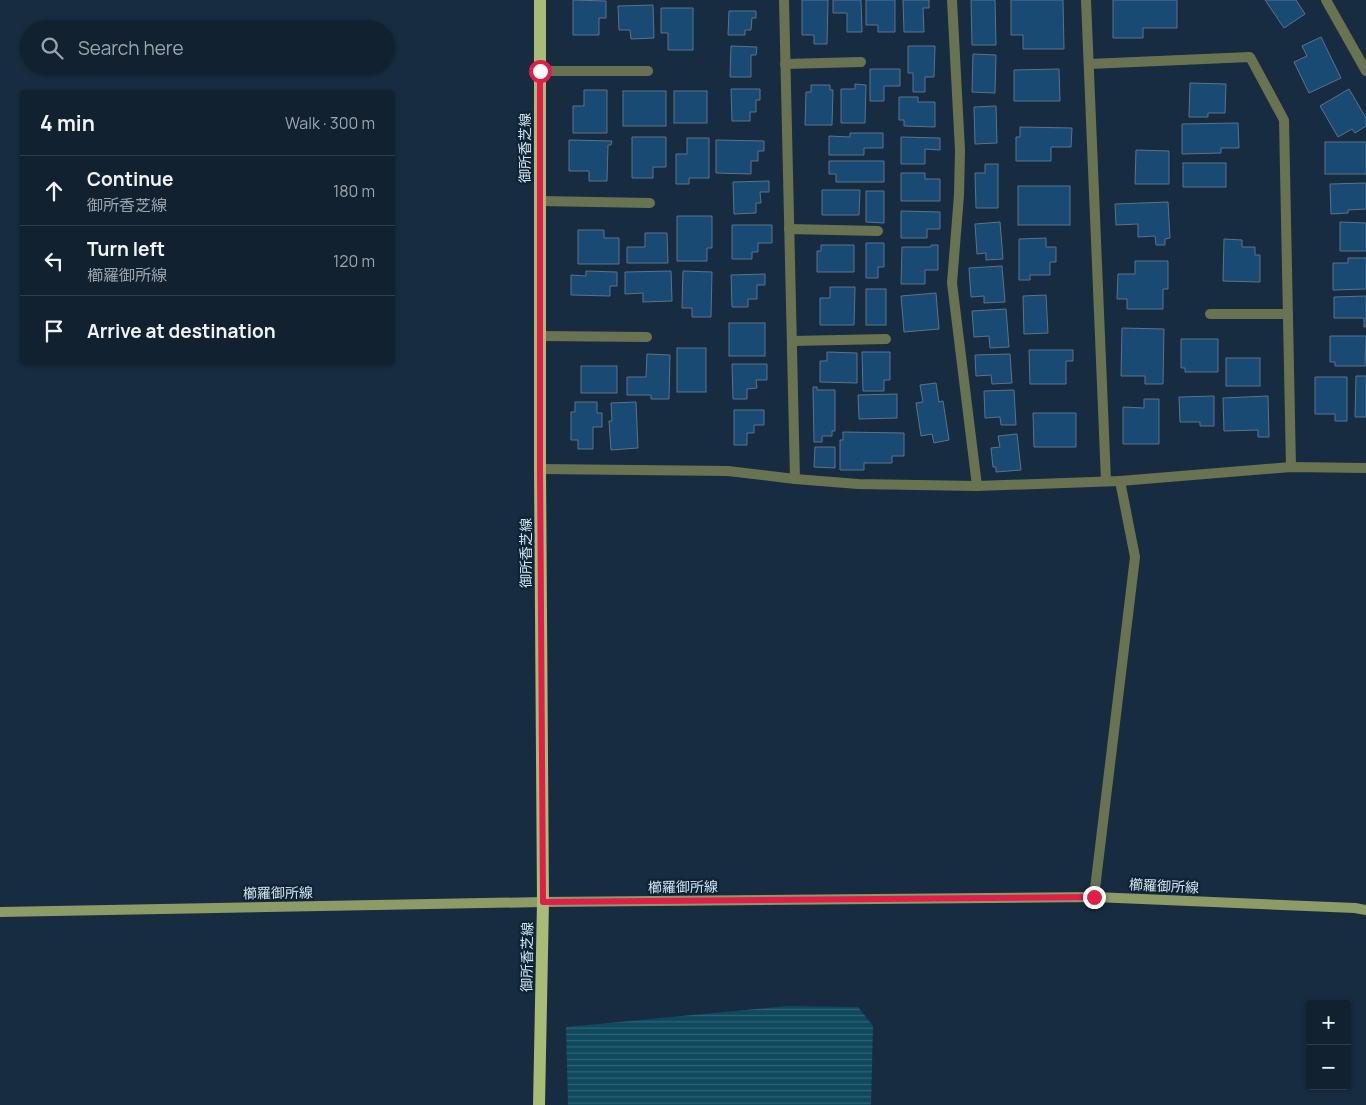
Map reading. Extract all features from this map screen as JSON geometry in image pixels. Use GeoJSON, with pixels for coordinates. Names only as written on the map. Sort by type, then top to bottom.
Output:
{"type":"FeatureCollection","features":[{"type":"Feature","properties":{"kind":"main road","name":"御所香芝線"},"geometry":{"type":"LineString","coordinates":[[539,1105],[543,902],[540,469],[540,0]]}},
{"type":"Feature","properties":{"kind":"main road","name":"櫛羅御所線"},"geometry":{"type":"LineString","coordinates":[[0,912],[543,902],[1094,897],[1366,910]]}},
{"type":"Feature","properties":{"kind":"street"},"geometry":{"type":"LineString","coordinates":[[784,0],[795,479]]}},
{"type":"Feature","properties":{"kind":"street"},"geometry":{"type":"LineString","coordinates":[[952,0],[960,150],[959,195],[952,283],[977,486]]}},
{"type":"Feature","properties":{"kind":"street"},"geometry":{"type":"LineString","coordinates":[[1086,0],[1106,481]]}},
{"type":"Feature","properties":{"kind":"street"},"geometry":{"type":"LineString","coordinates":[[1326,0],[1366,71]]}},
{"type":"Feature","properties":{"kind":"street"},"geometry":{"type":"LineString","coordinates":[[1089,64],[1250,57],[1284,120],[1291,467]]}},
{"type":"Feature","properties":{"kind":"street"},"geometry":{"type":"LineString","coordinates":[[785,64],[861,62]]}},
{"type":"Feature","properties":{"kind":"street"},"geometry":{"type":"LineString","coordinates":[[540,71],[648,71]]}},
{"type":"Feature","properties":{"kind":"street"},"geometry":{"type":"LineString","coordinates":[[540,202],[650,202]]}},
{"type":"Feature","properties":{"kind":"street"},"geometry":{"type":"LineString","coordinates":[[789,229],[878,231]]}},
{"type":"Feature","properties":{"kind":"street"},"geometry":{"type":"LineString","coordinates":[[1210,314],[1288,314]]}},
{"type":"Feature","properties":{"kind":"street"},"geometry":{"type":"LineString","coordinates":[[540,336],[647,337]]}},
{"type":"Feature","properties":{"kind":"street"},"geometry":{"type":"LineString","coordinates":[[792,341],[886,339]]}},
{"type":"Feature","properties":{"kind":"street"},"geometry":{"type":"LineString","coordinates":[[540,469],[728,471],[858,484],[977,486],[1120,481],[1291,467],[1366,468]]}},
{"type":"Feature","properties":{"kind":"street"},"geometry":{"type":"LineString","coordinates":[[1094,897],[1135,557],[1120,481]]}},
{"type":"Feature","properties":{"kind":"water"},"geometry":{"type":"Polygon","coordinates":[[[787,1006],[858,1007],[873,1026],[871,1105],[568,1105],[566,1027],[787,1006]]]}},
{"type":"Feature","properties":{"kind":"building"},"geometry":{"type":"Polygon","coordinates":[[[573,0],[606,1],[606,18],[599,18],[599,35],[573,35],[573,0]]]}},
{"type":"Feature","properties":{"kind":"building"},"geometry":{"type":"Polygon","coordinates":[[[802,0],[828,0],[827,44],[814,44],[814,35],[802,35],[802,0]]]}},
{"type":"Feature","properties":{"kind":"building"},"geometry":{"type":"Polygon","coordinates":[[[833,0],[861,0],[862,32],[847,32],[847,13],[833,13],[833,0]]]}},
{"type":"Feature","properties":{"kind":"building"},"geometry":{"type":"Polygon","coordinates":[[[866,0],[895,0],[895,32],[878,32],[878,25],[866,25],[866,0]]]}},
{"type":"Feature","properties":{"kind":"building"},"geometry":{"type":"Polygon","coordinates":[[[903,0],[929,0],[929,8],[923,8],[924,32],[904,32],[903,0]]]}},
{"type":"Feature","properties":{"kind":"building"},"geometry":{"type":"Polygon","coordinates":[[[971,0],[995,0],[996,45],[972,45],[971,0]]]}},
{"type":"Feature","properties":{"kind":"building"},"geometry":{"type":"Polygon","coordinates":[[[1011,0],[1063,0],[1064,49],[1023,49],[1023,35],[1011,35],[1011,0]]]}},
{"type":"Feature","properties":{"kind":"building"},"geometry":{"type":"Polygon","coordinates":[[[1113,0],[1177,0],[1177,28],[1143,28],[1143,38],[1113,38],[1113,0]]]}},
{"type":"Feature","properties":{"kind":"building"},"geometry":{"type":"Polygon","coordinates":[[[1265,0],[1296,0],[1305,14],[1284,28],[1265,0]]]}},
{"type":"Feature","properties":{"kind":"building"},"geometry":{"type":"Polygon","coordinates":[[[653,5],[654,38],[631,39],[630,30],[619,30],[618,6],[653,5]]]}},
{"type":"Feature","properties":{"kind":"building"},"geometry":{"type":"Polygon","coordinates":[[[661,8],[693,8],[693,50],[668,50],[668,33],[661,33],[661,8]]]}},
{"type":"Feature","properties":{"kind":"building"},"geometry":{"type":"Polygon","coordinates":[[[729,11],[756,11],[756,18],[752,18],[751,30],[745,30],[745,35],[728,35],[729,11]]]}},
{"type":"Feature","properties":{"kind":"building"},"geometry":{"type":"Polygon","coordinates":[[[1321,37],[1341,78],[1309,93],[1294,62],[1307,56],[1302,46],[1321,37]]]}},
{"type":"Feature","properties":{"kind":"building"},"geometry":{"type":"Polygon","coordinates":[[[731,46],[757,47],[756,55],[751,55],[751,77],[730,77],[731,46]]]}},
{"type":"Feature","properties":{"kind":"building"},"geometry":{"type":"Polygon","coordinates":[[[908,46],[935,46],[934,77],[925,77],[925,92],[913,92],[913,73],[908,73],[908,46]]]}},
{"type":"Feature","properties":{"kind":"building"},"geometry":{"type":"Polygon","coordinates":[[[973,54],[996,55],[995,93],[972,92],[973,54]]]}},
{"type":"Feature","properties":{"kind":"building"},"geometry":{"type":"Polygon","coordinates":[[[870,69],[900,69],[900,86],[884,86],[884,101],[870,101],[870,69]]]}},
{"type":"Feature","properties":{"kind":"building"},"geometry":{"type":"Polygon","coordinates":[[[1059,69],[1060,101],[1014,101],[1014,70],[1059,69]]]}},
{"type":"Feature","properties":{"kind":"building"},"geometry":{"type":"Polygon","coordinates":[[[1190,83],[1226,84],[1225,113],[1208,113],[1208,117],[1189,117],[1190,83]]]}},
{"type":"Feature","properties":{"kind":"building"},"geometry":{"type":"Polygon","coordinates":[[[855,84],[866,85],[865,123],[841,123],[841,89],[855,89],[855,84]]]}},
{"type":"Feature","properties":{"kind":"building"},"geometry":{"type":"Polygon","coordinates":[[[811,85],[830,85],[830,90],[833,90],[832,125],[805,125],[806,92],[811,92],[811,85]]]}},
{"type":"Feature","properties":{"kind":"building"},"geometry":{"type":"Polygon","coordinates":[[[731,89],[760,89],[760,100],[756,100],[756,112],[750,112],[750,121],[732,121],[731,89]]]}},
{"type":"Feature","properties":{"kind":"building"},"geometry":{"type":"Polygon","coordinates":[[[1349,89],[1366,118],[1366,126],[1355,133],[1352,129],[1338,137],[1320,106],[1349,89]]]}},
{"type":"Feature","properties":{"kind":"building"},"geometry":{"type":"Polygon","coordinates":[[[584,90],[607,90],[607,133],[573,133],[573,106],[584,106],[584,90]]]}},
{"type":"Feature","properties":{"kind":"building"},"geometry":{"type":"Polygon","coordinates":[[[623,91],[666,91],[666,126],[623,126],[623,91]]]}},
{"type":"Feature","properties":{"kind":"building"},"geometry":{"type":"Polygon","coordinates":[[[674,91],[707,91],[707,123],[674,123],[674,91]]]}},
{"type":"Feature","properties":{"kind":"building"},"geometry":{"type":"Polygon","coordinates":[[[899,97],[918,97],[918,102],[935,102],[935,127],[904,126],[904,120],[899,120],[899,97]]]}},
{"type":"Feature","properties":{"kind":"building"},"geometry":{"type":"Polygon","coordinates":[[[996,106],[997,143],[975,144],[974,107],[996,106]]]}},
{"type":"Feature","properties":{"kind":"building"},"geometry":{"type":"Polygon","coordinates":[[[1238,123],[1239,148],[1221,148],[1221,153],[1182,154],[1182,124],[1238,123]]]}},
{"type":"Feature","properties":{"kind":"building"},"geometry":{"type":"Polygon","coordinates":[[[1020,127],[1072,128],[1071,147],[1051,147],[1051,161],[1016,161],[1016,137],[1020,137],[1020,127]]]}},
{"type":"Feature","properties":{"kind":"building"},"geometry":{"type":"Polygon","coordinates":[[[850,133],[883,133],[883,148],[864,148],[864,155],[829,155],[829,136],[850,137],[850,133]]]}},
{"type":"Feature","properties":{"kind":"building"},"geometry":{"type":"Polygon","coordinates":[[[632,137],[666,137],[666,167],[653,167],[653,178],[632,178],[632,137]]]}},
{"type":"Feature","properties":{"kind":"building"},"geometry":{"type":"Polygon","coordinates":[[[901,137],[940,138],[940,150],[925,149],[925,164],[901,164],[901,137]]]}},
{"type":"Feature","properties":{"kind":"building"},"geometry":{"type":"Polygon","coordinates":[[[687,138],[709,138],[709,178],[689,178],[689,184],[676,184],[676,154],[687,154],[687,138]]]}},
{"type":"Feature","properties":{"kind":"building"},"geometry":{"type":"Polygon","coordinates":[[[569,140],[612,141],[611,145],[608,145],[607,181],[589,181],[589,171],[569,171],[569,140]]]}},
{"type":"Feature","properties":{"kind":"building"},"geometry":{"type":"Polygon","coordinates":[[[716,140],[764,141],[764,151],[758,151],[758,161],[751,161],[751,174],[716,173],[716,140]]]}},
{"type":"Feature","properties":{"kind":"building"},"geometry":{"type":"Polygon","coordinates":[[[1325,142],[1366,142],[1366,174],[1325,174],[1325,142]]]}},
{"type":"Feature","properties":{"kind":"building"},"geometry":{"type":"Polygon","coordinates":[[[1136,150],[1169,151],[1169,184],[1135,184],[1136,150]]]}},
{"type":"Feature","properties":{"kind":"building"},"geometry":{"type":"Polygon","coordinates":[[[829,161],[884,161],[884,182],[836,182],[836,174],[829,174],[829,161]]]}},
{"type":"Feature","properties":{"kind":"building"},"geometry":{"type":"Polygon","coordinates":[[[1183,163],[1226,163],[1226,187],[1183,187],[1183,163]]]}},
{"type":"Feature","properties":{"kind":"building"},"geometry":{"type":"Polygon","coordinates":[[[985,164],[998,164],[998,208],[976,208],[975,173],[985,173],[985,164]]]}},
{"type":"Feature","properties":{"kind":"building"},"geometry":{"type":"Polygon","coordinates":[[[901,173],[925,173],[925,179],[940,179],[940,201],[901,201],[901,173]]]}},
{"type":"Feature","properties":{"kind":"building"},"geometry":{"type":"Polygon","coordinates":[[[769,181],[769,192],[760,192],[761,203],[756,203],[756,213],[734,214],[733,182],[769,181]]]}},
{"type":"Feature","properties":{"kind":"building"},"geometry":{"type":"Polygon","coordinates":[[[1366,183],[1366,209],[1348,210],[1348,213],[1331,214],[1330,184],[1366,183]]]}},
{"type":"Feature","properties":{"kind":"building"},"geometry":{"type":"Polygon","coordinates":[[[1018,186],[1070,186],[1070,225],[1018,225],[1018,186]]]}},
{"type":"Feature","properties":{"kind":"building"},"geometry":{"type":"Polygon","coordinates":[[[822,190],[860,190],[859,215],[822,215],[822,190]]]}},
{"type":"Feature","properties":{"kind":"building"},"geometry":{"type":"Polygon","coordinates":[[[866,191],[884,191],[884,223],[866,222],[866,191]]]}},
{"type":"Feature","properties":{"kind":"building"},"geometry":{"type":"Polygon","coordinates":[[[1168,202],[1170,238],[1165,239],[1165,245],[1156,245],[1155,236],[1138,237],[1138,224],[1116,225],[1115,204],[1168,202]]]}},
{"type":"Feature","properties":{"kind":"building"},"geometry":{"type":"Polygon","coordinates":[[[901,211],[940,212],[940,229],[927,229],[927,238],[901,238],[901,211]]]}},
{"type":"Feature","properties":{"kind":"building"},"geometry":{"type":"Polygon","coordinates":[[[677,216],[712,216],[712,248],[707,248],[707,261],[677,261],[677,216]]]}},
{"type":"Feature","properties":{"kind":"building"},"geometry":{"type":"Polygon","coordinates":[[[1000,222],[1003,259],[986,260],[986,253],[977,254],[975,224],[1000,222]]]}},
{"type":"Feature","properties":{"kind":"building"},"geometry":{"type":"Polygon","coordinates":[[[1340,222],[1366,223],[1366,251],[1340,251],[1340,222]]]}},
{"type":"Feature","properties":{"kind":"building"},"geometry":{"type":"Polygon","coordinates":[[[732,225],[772,225],[772,243],[758,243],[758,252],[752,252],[752,259],[732,259],[732,225]]]}},
{"type":"Feature","properties":{"kind":"building"},"geometry":{"type":"Polygon","coordinates":[[[578,230],[604,230],[604,238],[619,238],[619,264],[578,264],[578,230]]]}},
{"type":"Feature","properties":{"kind":"building"},"geometry":{"type":"Polygon","coordinates":[[[645,233],[667,233],[668,263],[627,263],[627,247],[645,247],[645,233]]]}},
{"type":"Feature","properties":{"kind":"building"},"geometry":{"type":"Polygon","coordinates":[[[1046,238],[1046,247],[1056,247],[1056,262],[1050,262],[1050,275],[1030,275],[1030,280],[1019,280],[1019,239],[1046,238]]]}},
{"type":"Feature","properties":{"kind":"building"},"geometry":{"type":"Polygon","coordinates":[[[1224,239],[1242,240],[1242,247],[1255,247],[1255,255],[1260,255],[1260,282],[1223,281],[1224,239]]]}},
{"type":"Feature","properties":{"kind":"building"},"geometry":{"type":"Polygon","coordinates":[[[866,243],[884,243],[884,267],[878,267],[878,278],[866,278],[866,243]]]}},
{"type":"Feature","properties":{"kind":"building"},"geometry":{"type":"Polygon","coordinates":[[[821,245],[854,245],[854,272],[817,272],[817,251],[821,251],[821,245]]]}},
{"type":"Feature","properties":{"kind":"building"},"geometry":{"type":"Polygon","coordinates":[[[931,245],[938,245],[938,270],[925,270],[925,284],[901,284],[902,247],[931,247],[931,245]]]}},
{"type":"Feature","properties":{"kind":"building"},"geometry":{"type":"Polygon","coordinates":[[[1348,258],[1366,258],[1366,289],[1333,290],[1333,263],[1348,263],[1348,258]]]}},
{"type":"Feature","properties":{"kind":"building"},"geometry":{"type":"Polygon","coordinates":[[[1135,261],[1168,261],[1168,289],[1163,289],[1163,309],[1127,309],[1127,299],[1117,299],[1118,274],[1135,274],[1135,261]]]}},
{"type":"Feature","properties":{"kind":"building"},"geometry":{"type":"Polygon","coordinates":[[[1002,266],[1005,302],[984,303],[984,296],[971,297],[969,268],[1002,266]]]}},
{"type":"Feature","properties":{"kind":"building"},"geometry":{"type":"Polygon","coordinates":[[[586,271],[617,272],[617,286],[610,286],[610,296],[571,295],[571,275],[586,276],[586,271]]]}},
{"type":"Feature","properties":{"kind":"building"},"geometry":{"type":"Polygon","coordinates":[[[671,271],[672,301],[643,302],[643,293],[625,294],[625,272],[671,271]]]}},
{"type":"Feature","properties":{"kind":"building"},"geometry":{"type":"Polygon","coordinates":[[[683,271],[712,272],[711,317],[692,317],[692,308],[682,308],[683,271]]]}},
{"type":"Feature","properties":{"kind":"building"},"geometry":{"type":"Polygon","coordinates":[[[765,274],[765,285],[757,285],[757,299],[748,299],[748,307],[732,307],[731,275],[765,274]]]}},
{"type":"Feature","properties":{"kind":"building"},"geometry":{"type":"Polygon","coordinates":[[[830,287],[855,287],[854,325],[820,325],[820,298],[830,298],[830,287]]]}},
{"type":"Feature","properties":{"kind":"building"},"geometry":{"type":"Polygon","coordinates":[[[866,289],[886,289],[886,325],[866,325],[866,289]]]}},
{"type":"Feature","properties":{"kind":"building"},"geometry":{"type":"Polygon","coordinates":[[[936,293],[939,329],[904,332],[901,296],[936,293]]]}},
{"type":"Feature","properties":{"kind":"building"},"geometry":{"type":"Polygon","coordinates":[[[1046,295],[1048,333],[1024,334],[1023,296],[1046,295]]]}},
{"type":"Feature","properties":{"kind":"building"},"geometry":{"type":"Polygon","coordinates":[[[1366,296],[1366,327],[1364,327],[1364,318],[1334,318],[1334,297],[1366,296]]]}},
{"type":"Feature","properties":{"kind":"building"},"geometry":{"type":"Polygon","coordinates":[[[1006,309],[1009,347],[990,348],[989,336],[974,337],[972,311],[1006,309]]]}},
{"type":"Feature","properties":{"kind":"building"},"geometry":{"type":"Polygon","coordinates":[[[729,323],[765,323],[765,356],[729,356],[729,323]]]}},
{"type":"Feature","properties":{"kind":"building"},"geometry":{"type":"Polygon","coordinates":[[[1122,328],[1164,329],[1163,384],[1145,384],[1145,376],[1121,376],[1122,328]]]}},
{"type":"Feature","properties":{"kind":"building"},"geometry":{"type":"Polygon","coordinates":[[[1330,336],[1366,336],[1365,366],[1335,366],[1335,362],[1330,362],[1330,336]]]}},
{"type":"Feature","properties":{"kind":"building"},"geometry":{"type":"Polygon","coordinates":[[[1181,339],[1218,339],[1218,372],[1185,372],[1185,368],[1181,368],[1181,339]]]}},
{"type":"Feature","properties":{"kind":"building"},"geometry":{"type":"Polygon","coordinates":[[[677,348],[706,348],[706,392],[677,392],[677,348]]]}},
{"type":"Feature","properties":{"kind":"building"},"geometry":{"type":"Polygon","coordinates":[[[1029,350],[1073,350],[1073,361],[1066,361],[1066,384],[1030,384],[1029,350]]]}},
{"type":"Feature","properties":{"kind":"building"},"geometry":{"type":"Polygon","coordinates":[[[827,352],[857,353],[857,383],[820,382],[820,361],[827,361],[827,352]]]}},
{"type":"Feature","properties":{"kind":"building"},"geometry":{"type":"Polygon","coordinates":[[[862,352],[890,352],[890,380],[884,380],[884,391],[863,391],[862,352]]]}},
{"type":"Feature","properties":{"kind":"building"},"geometry":{"type":"Polygon","coordinates":[[[647,354],[670,355],[669,399],[651,399],[651,395],[627,395],[627,377],[646,377],[647,354]]]}},
{"type":"Feature","properties":{"kind":"building"},"geometry":{"type":"Polygon","coordinates":[[[1010,354],[1012,383],[992,384],[991,375],[976,376],[975,355],[1010,354]]]}},
{"type":"Feature","properties":{"kind":"building"},"geometry":{"type":"Polygon","coordinates":[[[1226,358],[1260,358],[1260,386],[1226,386],[1226,358]]]}},
{"type":"Feature","properties":{"kind":"building"},"geometry":{"type":"Polygon","coordinates":[[[732,364],[767,364],[767,380],[756,380],[757,388],[747,389],[747,399],[733,399],[732,364]]]}},
{"type":"Feature","properties":{"kind":"building"},"geometry":{"type":"Polygon","coordinates":[[[581,366],[617,366],[617,393],[581,393],[581,366]]]}},
{"type":"Feature","properties":{"kind":"building"},"geometry":{"type":"Polygon","coordinates":[[[1356,376],[1366,376],[1366,417],[1355,417],[1356,376]]]}},
{"type":"Feature","properties":{"kind":"building"},"geometry":{"type":"Polygon","coordinates":[[[1315,377],[1347,377],[1347,421],[1335,421],[1335,414],[1315,414],[1315,377]]]}},
{"type":"Feature","properties":{"kind":"building"},"geometry":{"type":"Polygon","coordinates":[[[936,383],[939,402],[943,401],[949,440],[934,443],[932,434],[921,436],[916,403],[923,402],[920,385],[936,383]]]}},
{"type":"Feature","properties":{"kind":"building"},"geometry":{"type":"Polygon","coordinates":[[[813,387],[817,387],[817,390],[835,390],[835,431],[832,431],[832,436],[822,436],[822,442],[814,442],[813,387]]]}},
{"type":"Feature","properties":{"kind":"building"},"geometry":{"type":"Polygon","coordinates":[[[1014,390],[1016,425],[1001,425],[1000,417],[985,418],[984,391],[1014,390]]]}},
{"type":"Feature","properties":{"kind":"building"},"geometry":{"type":"Polygon","coordinates":[[[897,394],[897,418],[859,419],[858,395],[897,394]]]}},
{"type":"Feature","properties":{"kind":"building"},"geometry":{"type":"Polygon","coordinates":[[[1214,396],[1214,426],[1200,426],[1200,422],[1180,422],[1179,397],[1214,396]]]}},
{"type":"Feature","properties":{"kind":"building"},"geometry":{"type":"Polygon","coordinates":[[[1268,396],[1269,437],[1258,437],[1258,430],[1224,431],[1223,398],[1268,396]]]}},
{"type":"Feature","properties":{"kind":"building"},"geometry":{"type":"Polygon","coordinates":[[[1144,399],[1159,399],[1159,444],[1123,444],[1123,407],[1144,408],[1144,399]]]}},
{"type":"Feature","properties":{"kind":"building"},"geometry":{"type":"Polygon","coordinates":[[[575,402],[597,402],[597,413],[602,413],[602,427],[593,427],[593,449],[578,449],[578,440],[571,440],[571,412],[575,412],[575,402]]]}},
{"type":"Feature","properties":{"kind":"building"},"geometry":{"type":"Polygon","coordinates":[[[636,402],[638,448],[611,450],[609,421],[612,421],[611,403],[636,402]]]}},
{"type":"Feature","properties":{"kind":"building"},"geometry":{"type":"Polygon","coordinates":[[[734,410],[764,410],[764,425],[754,425],[754,433],[747,433],[747,445],[734,445],[734,410]]]}},
{"type":"Feature","properties":{"kind":"building"},"geometry":{"type":"Polygon","coordinates":[[[1033,413],[1076,413],[1076,447],[1034,447],[1033,413]]]}},
{"type":"Feature","properties":{"kind":"building"},"geometry":{"type":"Polygon","coordinates":[[[843,432],[904,433],[904,456],[892,456],[892,463],[864,463],[864,470],[840,470],[840,440],[843,440],[843,432]]]}},
{"type":"Feature","properties":{"kind":"building"},"geometry":{"type":"Polygon","coordinates":[[[1017,434],[1021,470],[996,472],[996,467],[993,467],[991,448],[1000,447],[998,436],[1017,434]]]}},
{"type":"Feature","properties":{"kind":"building"},"geometry":{"type":"Polygon","coordinates":[[[815,447],[835,447],[835,468],[814,467],[815,447]]]}},
{"type":"Feature","properties":{"kind":"route"},"geometry":{"type":"LineString","coordinates":[[540,71],[543,902],[1094,897]]}}]}
